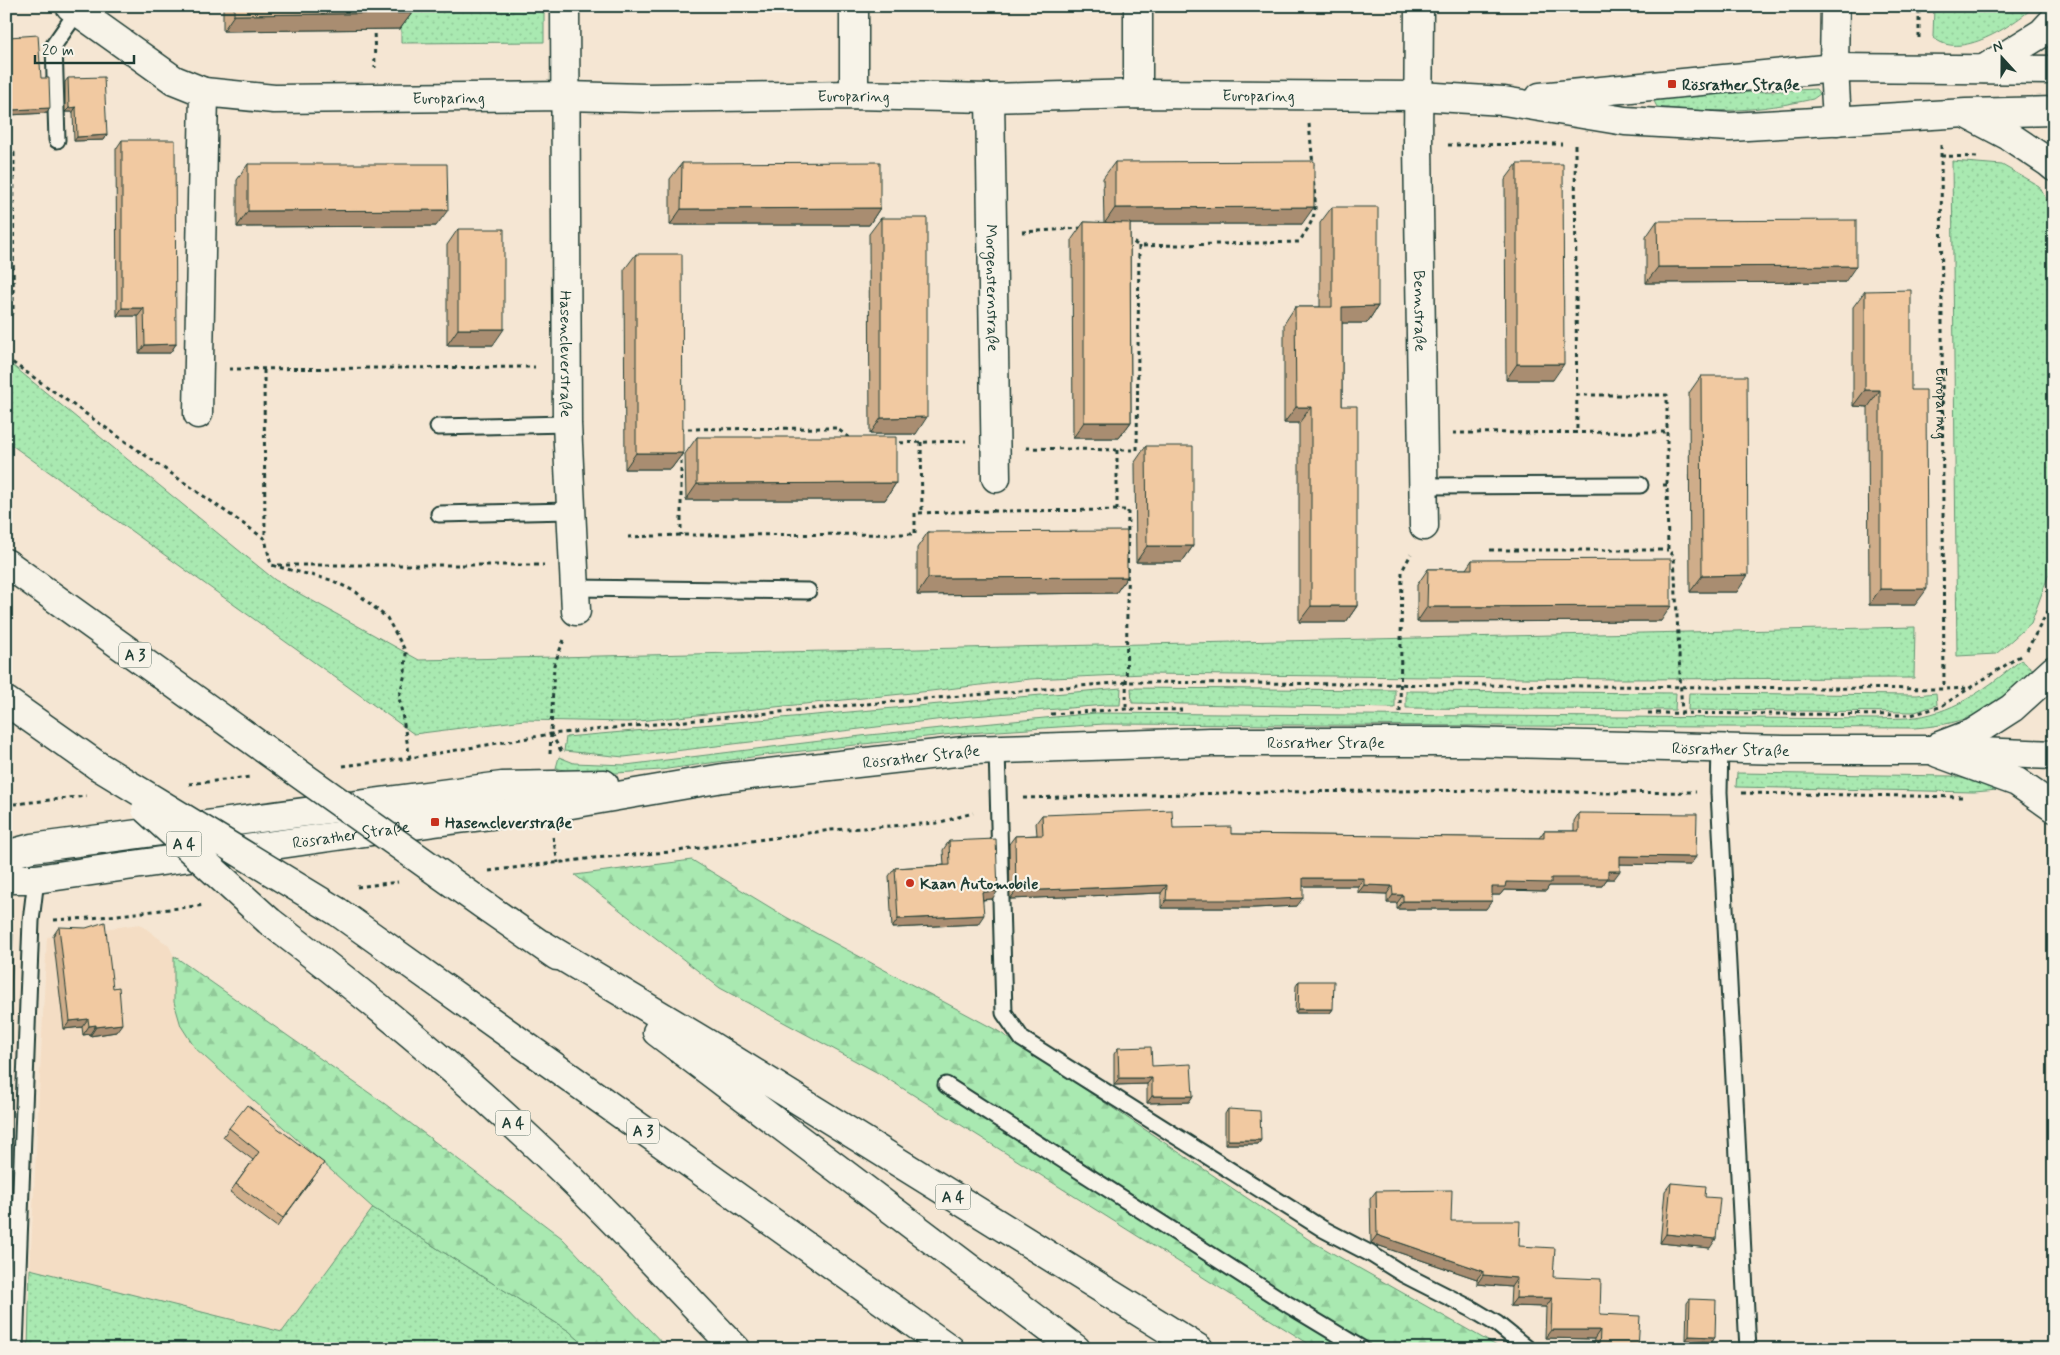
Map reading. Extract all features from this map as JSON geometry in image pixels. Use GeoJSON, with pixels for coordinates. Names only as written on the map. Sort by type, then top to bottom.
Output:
{"type":"FeatureCollection","features":[{"type":"Feature","properties":{"kind":"main road","name":"Hasencleverstraße"},"geometry":{"type":"LineString","coordinates":[[565,6],[567,424],[575,588]]}},
{"type":"Feature","properties":{"kind":"main road"},"geometry":{"type":"LineString","coordinates":[[854,6],[854,95]]}},
{"type":"Feature","properties":{"kind":"main road"},"geometry":{"type":"LineString","coordinates":[[1138,6],[1138,94]]}},
{"type":"Feature","properties":{"kind":"main road","name":"Bennstraße"},"geometry":{"type":"LineString","coordinates":[[1419,6],[1418,145],[1424,526]]}},
{"type":"Feature","properties":{"kind":"main road"},"geometry":{"type":"LineString","coordinates":[[1835,6],[1834,68],[1837,120]]}},
{"type":"Feature","properties":{"kind":"main road","name":"Europaring"},"geometry":{"type":"LineString","coordinates":[[73,9],[174,80],[204,92],[274,99],[566,96],[644,98],[854,95],[990,98],[1138,94],[1419,96],[1504,100],[1625,120],[1721,126],[1953,114],[2054,112]]}},
{"type":"Feature","properties":{"kind":"main road"},"geometry":{"type":"LineString","coordinates":[[1984,69],[2042,32],[2054,20]]}},
{"type":"Feature","properties":{"kind":"main road","name":"Europaring"},"geometry":{"type":"LineString","coordinates":[[1504,100],[1834,68],[2054,70]]}},
{"type":"Feature","properties":{"kind":"main road"},"geometry":{"type":"LineString","coordinates":[[198,414],[204,92]]}},
{"type":"Feature","properties":{"kind":"main road","name":"Morgensternstraße"},"geometry":{"type":"LineString","coordinates":[[990,98],[996,478]]}},
{"type":"Feature","properties":{"kind":"main road"},"geometry":{"type":"LineString","coordinates":[[1953,114],[2009,136],[2054,167]]}},
{"type":"Feature","properties":{"kind":"main road","name":"A 3"},"geometry":{"type":"LineString","coordinates":[[6,563],[263,748],[543,945],[1076,1349]]}},
{"type":"Feature","properties":{"kind":"main road"},"geometry":{"type":"LineString","coordinates":[[1930,750],[1973,733],[2012,708],[2054,670]]}},
{"type":"Feature","properties":{"kind":"main road","name":"A 3"},"geometry":{"type":"LineString","coordinates":[[6,701],[98,766],[338,912],[950,1349]]}},
{"type":"Feature","properties":{"kind":"main road","name":"Rösrather Straße"},"geometry":{"type":"LineString","coordinates":[[6,879],[36,879],[435,822],[548,797],[799,768],[997,749],[1210,742],[1468,742],[1720,748],[1930,750],[2054,755]]}},
{"type":"Feature","properties":{"kind":"main road","name":"Rösrather Straße"},"geometry":{"type":"LineString","coordinates":[[1930,750],[2017,782],[2054,808]]}},
{"type":"Feature","properties":{"kind":"main road","name":"A 4"},"geometry":{"type":"LineString","coordinates":[[98,766],[269,921],[356,988],[524,1133],[736,1349]]}},
{"type":"Feature","properties":{"kind":"main road","name":"Rösrather Straße"},"geometry":{"type":"LineString","coordinates":[[6,855],[42,847],[502,786],[548,797]]}},
{"type":"Feature","properties":{"kind":"main road","name":"A 4"},"geometry":{"type":"LineString","coordinates":[[543,945],[708,1044],[1199,1349]]}},
{"type":"Feature","properties":{"kind":"lane"},"geometry":{"type":"LineString","coordinates":[[57,140],[54,45],[73,9]]}},
{"type":"Feature","properties":{"kind":"lane"},"geometry":{"type":"LineString","coordinates":[[438,427],[567,424]]}},
{"type":"Feature","properties":{"kind":"lane"},"geometry":{"type":"LineString","coordinates":[[1424,486],[1640,485]]}},
{"type":"Feature","properties":{"kind":"lane"},"geometry":{"type":"LineString","coordinates":[[440,514],[570,511]]}},
{"type":"Feature","properties":{"kind":"lane"},"geometry":{"type":"LineString","coordinates":[[575,588],[808,591]]}},
{"type":"Feature","properties":{"kind":"lane"},"geometry":{"type":"LineString","coordinates":[[1720,748],[1719,792],[1748,1349]]}},
{"type":"Feature","properties":{"kind":"lane"},"geometry":{"type":"LineString","coordinates":[[997,749],[1004,1013],[1022,1039],[1323,1229],[1497,1324],[1528,1349]]}},
{"type":"Feature","properties":{"kind":"lane"},"geometry":{"type":"LineString","coordinates":[[15,1349],[31,921],[36,879]]}},
{"type":"Feature","properties":{"kind":"lane"},"geometry":{"type":"LineString","coordinates":[[946,1085],[1288,1305],[1362,1349]]}},
{"type":"Feature","properties":{"kind":"path"},"geometry":{"type":"LineString","coordinates":[[374,25],[376,98]]}},
{"type":"Feature","properties":{"kind":"path"},"geometry":{"type":"LineString","coordinates":[[1125,236],[1139,246],[1299,242],[1316,213],[1307,96]]}},
{"type":"Feature","properties":{"kind":"path","name":"Europaring"},"geometry":{"type":"LineString","coordinates":[[1944,689],[1953,114]]}},
{"type":"Feature","properties":{"kind":"path"},"geometry":{"type":"LineString","coordinates":[[1418,145],[1575,144],[1577,433]]}},
{"type":"Feature","properties":{"kind":"path"},"geometry":{"type":"LineString","coordinates":[[6,152],[14,153],[13,313],[6,313]]}},
{"type":"Feature","properties":{"kind":"path"},"geometry":{"type":"LineString","coordinates":[[992,234],[1084,228]]}},
{"type":"Feature","properties":{"kind":"path"},"geometry":{"type":"LineString","coordinates":[[884,443],[995,444],[1138,450],[1139,246]]}},
{"type":"Feature","properties":{"kind":"path"},"geometry":{"type":"LineString","coordinates":[[6,358],[265,539]]}},
{"type":"Feature","properties":{"kind":"path"},"geometry":{"type":"LineString","coordinates":[[198,369],[567,367]]}},
{"type":"Feature","properties":{"kind":"path"},"geometry":{"type":"LineString","coordinates":[[264,370],[265,539],[271,565]]}},
{"type":"Feature","properties":{"kind":"path"},"geometry":{"type":"LineString","coordinates":[[1576,396],[1667,395],[1668,550],[1674,556],[1682,714]]}},
{"type":"Feature","properties":{"kind":"path"},"geometry":{"type":"LineString","coordinates":[[680,438],[680,428],[836,428],[857,444]]}},
{"type":"Feature","properties":{"kind":"path"},"geometry":{"type":"LineString","coordinates":[[1424,433],[1667,432]]}},
{"type":"Feature","properties":{"kind":"path"},"geometry":{"type":"LineString","coordinates":[[921,442],[922,512]]}},
{"type":"Feature","properties":{"kind":"path"},"geometry":{"type":"LineString","coordinates":[[680,448],[681,535]]}},
{"type":"Feature","properties":{"kind":"path"},"geometry":{"type":"LineString","coordinates":[[1117,450],[1117,510]]}},
{"type":"Feature","properties":{"kind":"path"},"geometry":{"type":"LineString","coordinates":[[993,511],[996,478]]}},
{"type":"Feature","properties":{"kind":"path"},"geometry":{"type":"LineString","coordinates":[[1640,485],[1667,484]]}},
{"type":"Feature","properties":{"kind":"path"},"geometry":{"type":"LineString","coordinates":[[628,537],[915,534],[914,513],[922,512],[1128,510],[1126,709]]}},
{"type":"Feature","properties":{"kind":"path"},"geometry":{"type":"LineString","coordinates":[[1400,712],[1402,571],[1424,526]]}},
{"type":"Feature","properties":{"kind":"path"},"geometry":{"type":"LineString","coordinates":[[1490,550],[1668,550]]}},
{"type":"Feature","properties":{"kind":"path"},"geometry":{"type":"LineString","coordinates":[[271,565],[575,588],[554,665],[548,797],[558,863]]}},
{"type":"Feature","properties":{"kind":"path"},"geometry":{"type":"LineString","coordinates":[[271,565],[331,580],[356,592],[387,618],[406,652],[405,674],[399,697],[410,758]]}},
{"type":"Feature","properties":{"kind":"path"},"geometry":{"type":"LineString","coordinates":[[551,734],[842,706],[1127,682],[1972,688],[2027,651],[2054,600]]}},
{"type":"Feature","properties":{"kind":"path"},"geometry":{"type":"LineString","coordinates":[[488,871],[670,852],[831,830],[937,823],[1020,798],[1269,792],[1509,790],[1602,793],[1719,792],[1974,797]]}},
{"type":"Feature","properties":{"kind":"path"},"geometry":{"type":"LineString","coordinates":[[350,888],[399,882]]}},
{"type":"Feature","properties":{"kind":"path"},"geometry":{"type":"LineString","coordinates":[[31,921],[92,918],[211,904]]}},
{"type":"Feature","properties":{"kind":"shaded area"},"geometry":{"type":"Polygon","coordinates":[[[140,924],[169,946],[174,956],[174,1002],[195,1048],[373,1208],[282,1332],[30,1269],[47,937],[140,924]]]}},
{"type":"Feature","properties":{"kind":"green space"},"geometry":{"type":"Polygon","coordinates":[[[401,6],[544,6],[544,42],[401,43],[401,6]]]}},
{"type":"Feature","properties":{"kind":"green space"},"geometry":{"type":"Polygon","coordinates":[[[1934,6],[2035,6],[2000,31],[1986,38],[1957,45],[1944,44],[1933,37],[1934,6]]]}},
{"type":"Feature","properties":{"kind":"green space"},"geometry":{"type":"Polygon","coordinates":[[[1816,89],[1820,94],[1813,99],[1754,109],[1716,111],[1677,109],[1657,107],[1654,101],[1674,96],[1816,89]]]}},
{"type":"Feature","properties":{"kind":"green space"},"geometry":{"type":"Polygon","coordinates":[[[1952,161],[2002,165],[2039,186],[2054,214],[2053,563],[2031,623],[1996,654],[1957,656],[1952,161]]]}},
{"type":"Feature","properties":{"kind":"green space"},"geometry":{"type":"Polygon","coordinates":[[[6,360],[275,580],[419,660],[1915,627],[1914,678],[1616,679],[1145,674],[1030,679],[629,722],[524,720],[414,734],[6,441],[6,360]]]}},
{"type":"Feature","properties":{"kind":"green space"},"geometry":{"type":"Polygon","coordinates":[[[2021,660],[2039,674],[1995,705],[1952,723],[1914,728],[1104,724],[953,734],[766,755],[661,770],[602,774],[575,773],[556,768],[559,757],[574,763],[626,765],[869,735],[1096,713],[1906,718],[1931,714],[1959,703],[1985,688],[2021,660]]]}},
{"type":"Feature","properties":{"kind":"green space"},"geometry":{"type":"Polygon","coordinates":[[[1121,688],[1120,705],[961,717],[624,757],[564,751],[566,737],[1121,688]]]}},
{"type":"Feature","properties":{"kind":"green space"},"geometry":{"type":"Polygon","coordinates":[[[1131,688],[1395,690],[1395,708],[1132,703],[1131,688]]]}},
{"type":"Feature","properties":{"kind":"green space"},"geometry":{"type":"Polygon","coordinates":[[[1406,691],[1676,693],[1675,710],[1406,708],[1406,691]]]}},
{"type":"Feature","properties":{"kind":"green space"},"geometry":{"type":"Polygon","coordinates":[[[1689,693],[1917,695],[1936,693],[1937,705],[1915,712],[1688,710],[1689,693]]]}},
{"type":"Feature","properties":{"kind":"green space"},"geometry":{"type":"Polygon","coordinates":[[[1737,773],[1951,776],[1999,786],[1998,790],[1974,792],[1736,787],[1737,773]]]}},
{"type":"Feature","properties":{"kind":"green space"},"geometry":{"type":"Polygon","coordinates":[[[692,860],[786,917],[998,1031],[1311,1241],[1502,1349],[1317,1349],[880,1074],[720,988],[575,875],[692,860]]]}},
{"type":"Feature","properties":{"kind":"green space"},"geometry":{"type":"Polygon","coordinates":[[[174,956],[385,1104],[562,1238],[668,1349],[589,1349],[569,1331],[373,1208],[195,1048],[181,1026],[174,1002],[174,956]]]}},
{"type":"Feature","properties":{"kind":"green space"},"geometry":{"type":"Polygon","coordinates":[[[373,1208],[569,1331],[589,1349],[28,1349],[30,1269],[282,1332],[373,1208]]]}},
{"type":"Feature","properties":{"kind":"building"},"geometry":{"type":"Polygon","coordinates":[[[234,6],[412,6],[412,13],[234,15],[234,6]]]}},
{"type":"Feature","properties":{"kind":"building"},"geometry":{"type":"Polygon","coordinates":[[[38,35],[41,78],[49,78],[50,108],[12,110],[9,37],[38,35]]]}},
{"type":"Feature","properties":{"kind":"building"},"geometry":{"type":"Polygon","coordinates":[[[104,77],[107,135],[77,137],[76,107],[69,108],[68,78],[104,77]]]}},
{"type":"Feature","properties":{"kind":"building"},"geometry":{"type":"Polygon","coordinates":[[[122,140],[175,140],[176,344],[145,345],[144,308],[122,308],[122,140]]]}},
{"type":"Feature","properties":{"kind":"building"},"geometry":{"type":"Polygon","coordinates":[[[6,157],[11,157],[10,294],[6,294],[6,157]]]}},
{"type":"Feature","properties":{"kind":"building"},"geometry":{"type":"Polygon","coordinates":[[[1314,161],[1314,207],[1115,208],[1115,162],[1314,161]]]}},
{"type":"Feature","properties":{"kind":"building"},"geometry":{"type":"Polygon","coordinates":[[[880,162],[880,208],[681,209],[682,163],[880,162]]]}},
{"type":"Feature","properties":{"kind":"building"},"geometry":{"type":"Polygon","coordinates":[[[248,164],[447,164],[448,210],[248,211],[248,164]]]}},
{"type":"Feature","properties":{"kind":"building"},"geometry":{"type":"Polygon","coordinates":[[[1517,164],[1563,164],[1564,364],[1517,364],[1517,164]]]}},
{"type":"Feature","properties":{"kind":"building"},"geometry":{"type":"Polygon","coordinates":[[[1332,207],[1378,207],[1378,306],[1342,307],[1342,406],[1357,406],[1357,606],[1311,606],[1311,407],[1296,407],[1295,307],[1332,307],[1332,207]]]}},
{"type":"Feature","properties":{"kind":"building"},"geometry":{"type":"Polygon","coordinates":[[[881,218],[927,218],[927,417],[881,418],[881,218]]]}},
{"type":"Feature","properties":{"kind":"building"},"geometry":{"type":"Polygon","coordinates":[[[1856,220],[1856,266],[1658,267],[1657,221],[1856,220]]]}},
{"type":"Feature","properties":{"kind":"building"},"geometry":{"type":"Polygon","coordinates":[[[1084,222],[1130,223],[1131,422],[1084,422],[1084,222]]]}},
{"type":"Feature","properties":{"kind":"building"},"geometry":{"type":"Polygon","coordinates":[[[458,229],[504,229],[504,329],[458,329],[458,229]]]}},
{"type":"Feature","properties":{"kind":"building"},"geometry":{"type":"Polygon","coordinates":[[[636,254],[682,254],[683,453],[636,453],[636,254]]]}},
{"type":"Feature","properties":{"kind":"building"},"geometry":{"type":"Polygon","coordinates":[[[1911,290],[1911,390],[1926,390],[1927,589],[1880,589],[1880,390],[1865,390],[1865,291],[1911,290]]]}},
{"type":"Feature","properties":{"kind":"building"},"geometry":{"type":"Polygon","coordinates":[[[1701,376],[1747,376],[1748,575],[1702,576],[1701,376]]]}},
{"type":"Feature","properties":{"kind":"building"},"geometry":{"type":"Polygon","coordinates":[[[697,437],[896,437],[896,483],[697,484],[697,437]]]}},
{"type":"Feature","properties":{"kind":"building"},"geometry":{"type":"Polygon","coordinates":[[[1146,446],[1193,446],[1193,546],[1147,546],[1146,446]]]}},
{"type":"Feature","properties":{"kind":"building"},"geometry":{"type":"Polygon","coordinates":[[[1127,531],[1127,577],[928,578],[928,532],[1127,531]]]}},
{"type":"Feature","properties":{"kind":"building"},"geometry":{"type":"Polygon","coordinates":[[[1671,559],[1671,606],[1427,607],[1428,569],[1472,569],[1472,560],[1671,559]]]}},
{"type":"Feature","properties":{"kind":"building"},"geometry":{"type":"Polygon","coordinates":[[[1172,810],[1173,828],[1231,827],[1231,834],[1544,838],[1544,831],[1579,831],[1579,813],[1697,814],[1696,857],[1620,856],[1620,871],[1608,871],[1608,878],[1551,878],[1551,883],[1506,882],[1505,887],[1492,887],[1492,901],[1403,901],[1403,895],[1393,895],[1392,886],[1364,885],[1364,878],[1303,878],[1303,898],[1259,900],[1166,900],[1167,885],[1016,891],[1015,836],[1043,835],[1042,815],[1172,810]]]}},
{"type":"Feature","properties":{"kind":"building"},"geometry":{"type":"Polygon","coordinates":[[[996,839],[998,891],[982,892],[984,915],[898,919],[895,868],[950,865],[949,841],[996,839]]]}},
{"type":"Feature","properties":{"kind":"building"},"geometry":{"type":"Polygon","coordinates":[[[105,922],[113,988],[119,987],[122,1024],[96,1027],[96,1025],[89,1026],[88,1019],[70,1021],[59,927],[86,928],[105,922]]]}},
{"type":"Feature","properties":{"kind":"building"},"geometry":{"type":"Polygon","coordinates":[[[6,934],[13,934],[10,1028],[6,1028],[6,934]]]}},
{"type":"Feature","properties":{"kind":"building"},"geometry":{"type":"Polygon","coordinates":[[[1299,981],[1334,981],[1333,1009],[1298,1009],[1299,981]]]}},
{"type":"Feature","properties":{"kind":"building"},"geometry":{"type":"Polygon","coordinates":[[[1151,1047],[1152,1066],[1191,1064],[1193,1096],[1152,1096],[1152,1078],[1119,1078],[1118,1048],[1151,1047]]]}},
{"type":"Feature","properties":{"kind":"building"},"geometry":{"type":"Polygon","coordinates":[[[247,1105],[324,1163],[283,1218],[236,1184],[259,1152],[229,1128],[247,1105]]]}},
{"type":"Feature","properties":{"kind":"building"},"geometry":{"type":"Polygon","coordinates":[[[1228,1109],[1260,1111],[1261,1140],[1228,1140],[1228,1109]]]}},
{"type":"Feature","properties":{"kind":"building"},"geometry":{"type":"Polygon","coordinates":[[[1671,1183],[1706,1186],[1705,1197],[1720,1198],[1716,1239],[1666,1234],[1671,1183]]]}},
{"type":"Feature","properties":{"kind":"building"},"geometry":{"type":"Polygon","coordinates":[[[1452,1190],[1451,1221],[1520,1221],[1519,1246],[1555,1248],[1553,1277],[1601,1279],[1600,1314],[1640,1316],[1638,1349],[1599,1349],[1600,1330],[1551,1330],[1552,1298],[1516,1298],[1517,1278],[1483,1275],[1483,1271],[1377,1235],[1376,1191],[1452,1190]]]}},
{"type":"Feature","properties":{"kind":"building"},"geometry":{"type":"Polygon","coordinates":[[[1690,1299],[1716,1300],[1715,1337],[1689,1336],[1690,1299]]]}},
{"type":"Feature","properties":{"kind":"place","name":"Rösrather Straße"},"geometry":{"type":"Point","coordinates":[1672,84]}},
{"type":"Feature","properties":{"kind":"place","name":"Hasencleverstraße"},"geometry":{"type":"Point","coordinates":[435,822]}},
{"type":"Feature","properties":{"kind":"place","name":"Kaan Automobile"},"geometry":{"type":"Point","coordinates":[910,883]}}]}
